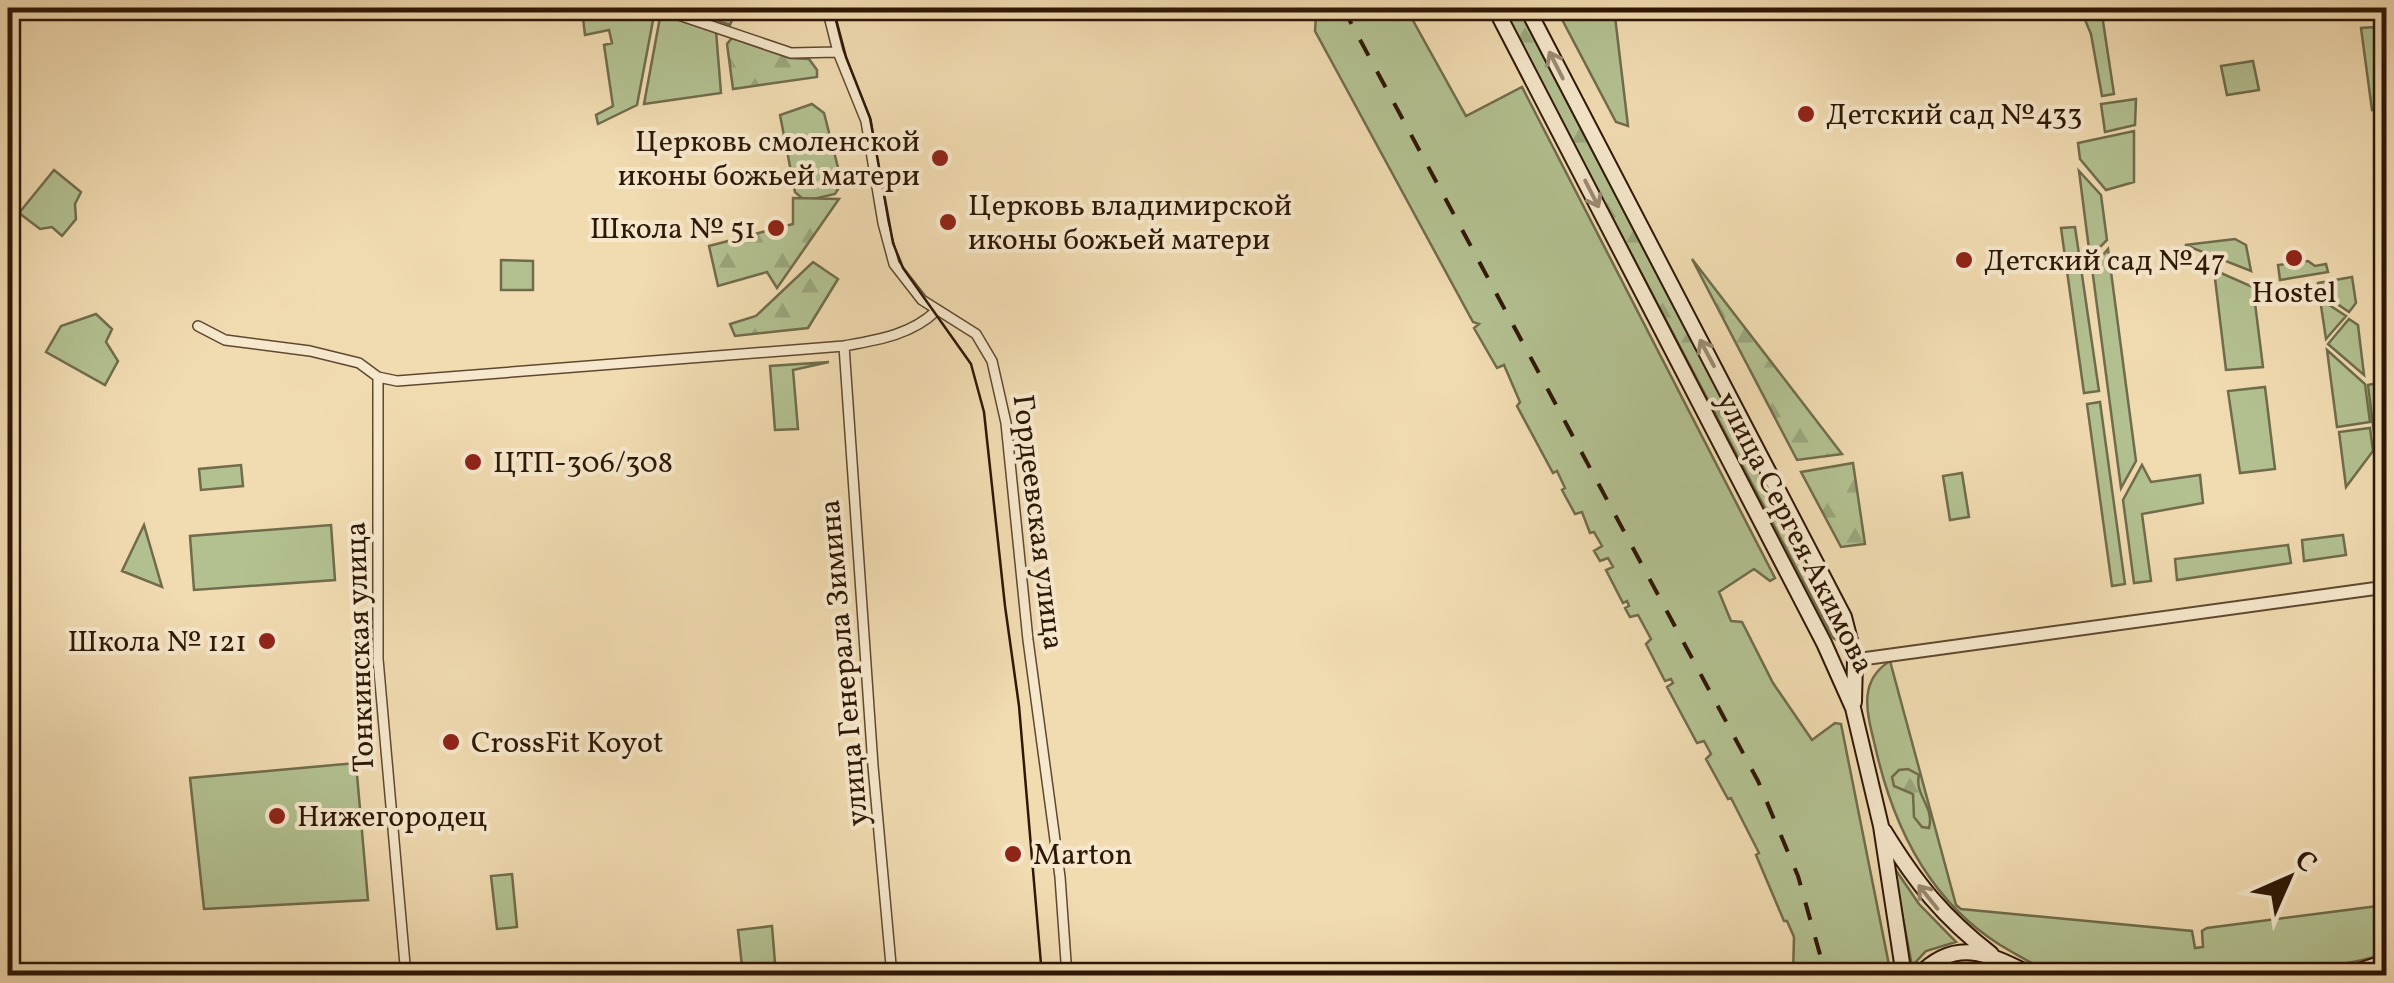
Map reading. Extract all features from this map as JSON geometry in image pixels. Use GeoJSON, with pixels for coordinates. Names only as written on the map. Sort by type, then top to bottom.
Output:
{"type":"FeatureCollection","features":[{"type":"Feature","properties":{"kind":"main road","name":"улица Сергея Акимова"},"geometry":{"type":"LineString","coordinates":[[1495,8],[1853,708]]}},
{"type":"Feature","properties":{"kind":"main road","name":"улица Сергея Акимова"},"geometry":{"type":"LineString","coordinates":[[1527,8],[1844,617],[1856,660],[1853,708]]}},
{"type":"Feature","properties":{"kind":"main road"},"geometry":{"type":"LineString","coordinates":[[1834,666],[1856,660]]}},
{"type":"Feature","properties":{"kind":"main road"},"geometry":{"type":"LineString","coordinates":[[1853,708],[1881,826],[1904,976]]}},
{"type":"Feature","properties":{"kind":"main road"},"geometry":{"type":"LineString","coordinates":[[1881,826],[1931,901],[1991,954],[2034,976]]}},
{"type":"Feature","properties":{"kind":"main road"},"geometry":{"type":"LineString","coordinates":[[1918,976],[1943,956],[1991,954]]}},
{"type":"Feature","properties":{"kind":"main road"},"geometry":{"type":"LineString","coordinates":[[2344,976],[2386,962]]}},
{"type":"Feature","properties":{"kind":"street"},"geometry":{"type":"LineString","coordinates":[[55,8],[76,12],[79,8]]}},
{"type":"Feature","properties":{"kind":"street"},"geometry":{"type":"LineString","coordinates":[[658,8],[792,52],[838,52]]}},
{"type":"Feature","properties":{"kind":"street","name":"Гордеевская улица"},"geometry":{"type":"LineString","coordinates":[[827,8],[838,52],[866,121],[894,264],[936,312],[958,320],[976,334],[992,362],[1006,423],[1028,640],[1060,877],[1067,976]]}},
{"type":"Feature","properties":{"kind":"street"},"geometry":{"type":"LineString","coordinates":[[198,326],[225,340],[310,351],[359,363],[378,377],[397,381],[844,346],[893,336],[924,323],[936,312]]}},
{"type":"Feature","properties":{"kind":"street","name":"улица Генерала Зимина"},"geometry":{"type":"LineString","coordinates":[[844,346],[892,976]]}},
{"type":"Feature","properties":{"kind":"street","name":"Тонкинская улица"},"geometry":{"type":"LineString","coordinates":[[378,377],[378,658],[406,976]]}},
{"type":"Feature","properties":{"kind":"street"},"geometry":{"type":"LineString","coordinates":[[1856,660],[2386,587]]}},
{"type":"Feature","properties":{"kind":"green space"},"geometry":{"type":"Polygon","coordinates":[[[680,8],[727,8],[735,13],[730,25],[680,8]]]}},
{"type":"Feature","properties":{"kind":"green space"},"geometry":{"type":"Polygon","coordinates":[[[1324,8],[1406,8],[1466,116],[1522,87],[1775,578],[1770,581],[1754,569],[1719,592],[1731,621],[1742,622],[1773,683],[1812,740],[1835,723],[1841,724],[1891,975],[1793,975],[1794,937],[1756,855],[1759,853],[1706,759],[1711,754],[1704,741],[1697,743],[1667,687],[1673,683],[1671,679],[1665,681],[1646,644],[1651,639],[1638,615],[1630,617],[1625,608],[1629,606],[1627,601],[1623,603],[1606,570],[1613,567],[1608,558],[1600,561],[1594,551],[1602,546],[1594,532],[1590,533],[1582,512],[1575,514],[1557,471],[1553,473],[1517,406],[1520,402],[1504,365],[1497,368],[1474,328],[1479,324],[1473,322],[1315,31],[1316,16],[1326,13],[1324,8]]]}},
{"type":"Feature","properties":{"kind":"green space"},"geometry":{"type":"Polygon","coordinates":[[[1502,8],[1518,8],[1839,623],[1839,642],[1833,638],[1502,8]]]}},
{"type":"Feature","properties":{"kind":"green space"},"geometry":{"type":"Polygon","coordinates":[[[1556,8],[1614,8],[1628,126],[1616,122],[1556,8]]]}},
{"type":"Feature","properties":{"kind":"green space"},"geometry":{"type":"Polygon","coordinates":[[[2080,8],[2101,8],[2114,94],[2102,96],[2091,34],[2080,8]]]}},
{"type":"Feature","properties":{"kind":"green space"},"geometry":{"type":"Polygon","coordinates":[[[582,10],[655,10],[637,105],[598,124],[596,115],[613,106],[604,45],[612,43],[609,30],[585,35],[582,10]]]}},
{"type":"Feature","properties":{"kind":"green space"},"geometry":{"type":"Polygon","coordinates":[[[661,12],[716,31],[721,93],[644,104],[661,12]]]}},
{"type":"Feature","properties":{"kind":"green space"},"geometry":{"type":"Polygon","coordinates":[[[2375,27],[2386,108],[2372,110],[2361,28],[2375,27]]]}},
{"type":"Feature","properties":{"kind":"green space"},"geometry":{"type":"Polygon","coordinates":[[[732,38],[790,58],[809,59],[817,77],[733,89],[727,44],[732,38]]]}},
{"type":"Feature","properties":{"kind":"green space"},"geometry":{"type":"Polygon","coordinates":[[[2253,61],[2259,90],[2227,95],[2221,66],[2253,61]]]}},
{"type":"Feature","properties":{"kind":"green space"},"geometry":{"type":"Polygon","coordinates":[[[2136,99],[2135,125],[2105,132],[2101,104],[2136,99]]]}},
{"type":"Feature","properties":{"kind":"green space"},"geometry":{"type":"Polygon","coordinates":[[[812,104],[824,113],[842,183],[835,194],[805,201],[795,192],[780,115],[812,104]]]}},
{"type":"Feature","properties":{"kind":"green space"},"geometry":{"type":"Polygon","coordinates":[[[2134,131],[2134,182],[2106,190],[2080,159],[2078,143],[2134,131]]]}},
{"type":"Feature","properties":{"kind":"green space"},"geometry":{"type":"Polygon","coordinates":[[[54,170],[81,192],[75,204],[76,219],[62,236],[52,227],[40,229],[19,213],[54,170]]]}},
{"type":"Feature","properties":{"kind":"green space"},"geometry":{"type":"Polygon","coordinates":[[[2079,171],[2101,195],[2107,240],[2090,257],[2079,171]]]}},
{"type":"Feature","properties":{"kind":"green space"},"geometry":{"type":"Polygon","coordinates":[[[793,198],[839,199],[777,288],[767,272],[718,286],[709,246],[793,224],[793,198]]]}},
{"type":"Feature","properties":{"kind":"green space"},"geometry":{"type":"Polygon","coordinates":[[[2075,227],[2099,391],[2084,393],[2061,228],[2075,227]]]}},
{"type":"Feature","properties":{"kind":"green space"},"geometry":{"type":"Polygon","coordinates":[[[2235,239],[2246,245],[2251,271],[2185,245],[2235,239]]]}},
{"type":"Feature","properties":{"kind":"green space"},"geometry":{"type":"Polygon","coordinates":[[[2108,249],[2136,461],[2121,488],[2092,268],[2108,249]]]}},
{"type":"Feature","properties":{"kind":"green space"},"geometry":{"type":"Polygon","coordinates":[[[1692,259],[1842,454],[1797,460],[1692,259]]]}},
{"type":"Feature","properties":{"kind":"green space"},"geometry":{"type":"Polygon","coordinates":[[[501,260],[533,261],[533,290],[501,290],[501,260]]]}},
{"type":"Feature","properties":{"kind":"green space"},"geometry":{"type":"Polygon","coordinates":[[[2308,261],[2315,266],[2326,264],[2328,272],[2280,280],[2278,265],[2308,261]]]}},
{"type":"Feature","properties":{"kind":"green space"},"geometry":{"type":"Polygon","coordinates":[[[813,262],[838,279],[808,328],[735,336],[730,324],[756,316],[813,262]]]}},
{"type":"Feature","properties":{"kind":"green space"},"geometry":{"type":"Polygon","coordinates":[[[2214,270],[2253,287],[2263,367],[2226,370],[2214,270]]]}},
{"type":"Feature","properties":{"kind":"green space"},"geometry":{"type":"Polygon","coordinates":[[[2352,277],[2356,303],[2349,312],[2320,292],[2318,283],[2352,277]]]}},
{"type":"Feature","properties":{"kind":"green space"},"geometry":{"type":"Polygon","coordinates":[[[2320,299],[2346,316],[2326,339],[2320,299]]]}},
{"type":"Feature","properties":{"kind":"green space"},"geometry":{"type":"Polygon","coordinates":[[[96,314],[112,329],[106,342],[118,361],[105,385],[46,352],[61,326],[96,314]]]}},
{"type":"Feature","properties":{"kind":"green space"},"geometry":{"type":"Polygon","coordinates":[[[2349,319],[2358,325],[2364,375],[2328,344],[2349,319]]]}},
{"type":"Feature","properties":{"kind":"green space"},"geometry":{"type":"Polygon","coordinates":[[[2327,350],[2365,384],[2370,422],[2337,427],[2327,350]]]}},
{"type":"Feature","properties":{"kind":"green space"},"geometry":{"type":"Polygon","coordinates":[[[829,362],[793,370],[798,429],[775,430],[770,366],[829,362]]]}},
{"type":"Feature","properties":{"kind":"green space"},"geometry":{"type":"Polygon","coordinates":[[[2386,381],[2386,448],[2376,450],[2368,385],[2386,381]]]}},
{"type":"Feature","properties":{"kind":"green space"},"geometry":{"type":"Polygon","coordinates":[[[2265,387],[2275,469],[2240,473],[2228,391],[2265,387]]]}},
{"type":"Feature","properties":{"kind":"green space"},"geometry":{"type":"Polygon","coordinates":[[[2100,402],[2125,584],[2112,586],[2087,404],[2100,402]]]}},
{"type":"Feature","properties":{"kind":"green space"},"geometry":{"type":"Polygon","coordinates":[[[2370,428],[2373,451],[2346,487],[2339,432],[2370,428]]]}},
{"type":"Feature","properties":{"kind":"green space"},"geometry":{"type":"Polygon","coordinates":[[[1853,463],[1865,544],[1841,547],[1801,472],[1853,463]]]}},
{"type":"Feature","properties":{"kind":"green space"},"geometry":{"type":"Polygon","coordinates":[[[241,465],[243,486],[201,490],[199,469],[241,465]]]}},
{"type":"Feature","properties":{"kind":"green space"},"geometry":{"type":"Polygon","coordinates":[[[2142,465],[2151,482],[2200,475],[2203,503],[2142,514],[2151,581],[2134,583],[2123,500],[2142,465]]]}},
{"type":"Feature","properties":{"kind":"green space"},"geometry":{"type":"Polygon","coordinates":[[[1962,473],[1969,517],[1950,520],[1943,476],[1962,473]]]}},
{"type":"Feature","properties":{"kind":"green space"},"geometry":{"type":"Polygon","coordinates":[[[144,525],[162,587],[122,571],[144,525]]]}},
{"type":"Feature","properties":{"kind":"green space"},"geometry":{"type":"Polygon","coordinates":[[[331,525],[335,580],[194,590],[190,536],[331,525]]]}},
{"type":"Feature","properties":{"kind":"green space"},"geometry":{"type":"Polygon","coordinates":[[[2343,535],[2346,555],[2304,561],[2302,540],[2343,535]]]}},
{"type":"Feature","properties":{"kind":"green space"},"geometry":{"type":"Polygon","coordinates":[[[2288,545],[2291,563],[2177,580],[2175,559],[2288,545]]]}},
{"type":"Feature","properties":{"kind":"green space"},"geometry":{"type":"Polygon","coordinates":[[[1890,661],[1956,905],[1961,909],[2192,931],[2195,948],[2203,947],[2202,931],[2207,928],[2386,905],[2386,954],[2285,972],[2103,978],[2060,975],[2012,952],[1961,914],[1940,891],[1922,866],[1894,811],[1867,701],[1872,679],[1890,661]]]}},
{"type":"Feature","properties":{"kind":"green space","name":"Нижегородец"},"geometry":{"type":"Polygon","coordinates":[[[356,763],[368,900],[204,909],[190,778],[356,763]]]}},
{"type":"Feature","properties":{"kind":"green space"},"geometry":{"type":"Polygon","coordinates":[[[1908,769],[1919,775],[1929,828],[1922,827],[1914,817],[1913,794],[1894,786],[1892,777],[1899,770],[1908,769]]]}},
{"type":"Feature","properties":{"kind":"green space"},"geometry":{"type":"Polygon","coordinates":[[[1893,866],[1919,904],[1956,942],[1926,951],[1912,966],[1893,866]]]}},
{"type":"Feature","properties":{"kind":"green space"},"geometry":{"type":"Polygon","coordinates":[[[512,874],[517,927],[497,929],[491,876],[512,874]]]}},
{"type":"Feature","properties":{"kind":"green space"},"geometry":{"type":"Polygon","coordinates":[[[772,926],[776,975],[743,975],[738,930],[772,926]]]}},
{"type":"Feature","properties":{"kind":"green space"},"geometry":{"type":"Polygon","coordinates":[[[1969,963],[2008,975],[1931,975],[1948,965],[1969,963]]]}},
{"type":"Feature","properties":{"kind":"tram line"},"geometry":{"type":"LineString","coordinates":[[833,8],[846,57],[870,118],[893,243],[903,268],[971,364],[984,412],[1019,706],[1042,976]]}},
{"type":"Feature","properties":{"kind":"railway"},"geometry":{"type":"LineString","coordinates":[[1343,8],[1758,781],[1798,876],[1826,976]]}},
{"type":"Feature","properties":{"kind":"place","name":"Детский сад №433"},"geometry":{"type":"Point","coordinates":[1806,114]}},
{"type":"Feature","properties":{"kind":"place","name":"Церковь смоленской иконы божьей матери"},"geometry":{"type":"Point","coordinates":[940,158]}},
{"type":"Feature","properties":{"kind":"place","name":"Церковь владимирской иконы божьей матери"},"geometry":{"type":"Point","coordinates":[948,222]}},
{"type":"Feature","properties":{"kind":"place","name":"Школа № 51"},"geometry":{"type":"Point","coordinates":[776,228]}},
{"type":"Feature","properties":{"kind":"place","name":"Hostel"},"geometry":{"type":"Point","coordinates":[2294,258]}},
{"type":"Feature","properties":{"kind":"place","name":"Детский сад №47"},"geometry":{"type":"Point","coordinates":[1964,260]}},
{"type":"Feature","properties":{"kind":"place","name":"ЦТП-306/308"},"geometry":{"type":"Point","coordinates":[473,462]}},
{"type":"Feature","properties":{"kind":"place","name":"Школа № 121"},"geometry":{"type":"Point","coordinates":[267,641]}},
{"type":"Feature","properties":{"kind":"place","name":"CrossFit Koyot"},"geometry":{"type":"Point","coordinates":[451,742]}},
{"type":"Feature","properties":{"kind":"place","name":"Нижегородец"},"geometry":{"type":"Point","coordinates":[277,816]}},
{"type":"Feature","properties":{"kind":"place","name":"Marton"},"geometry":{"type":"Point","coordinates":[1013,854]}}]}
